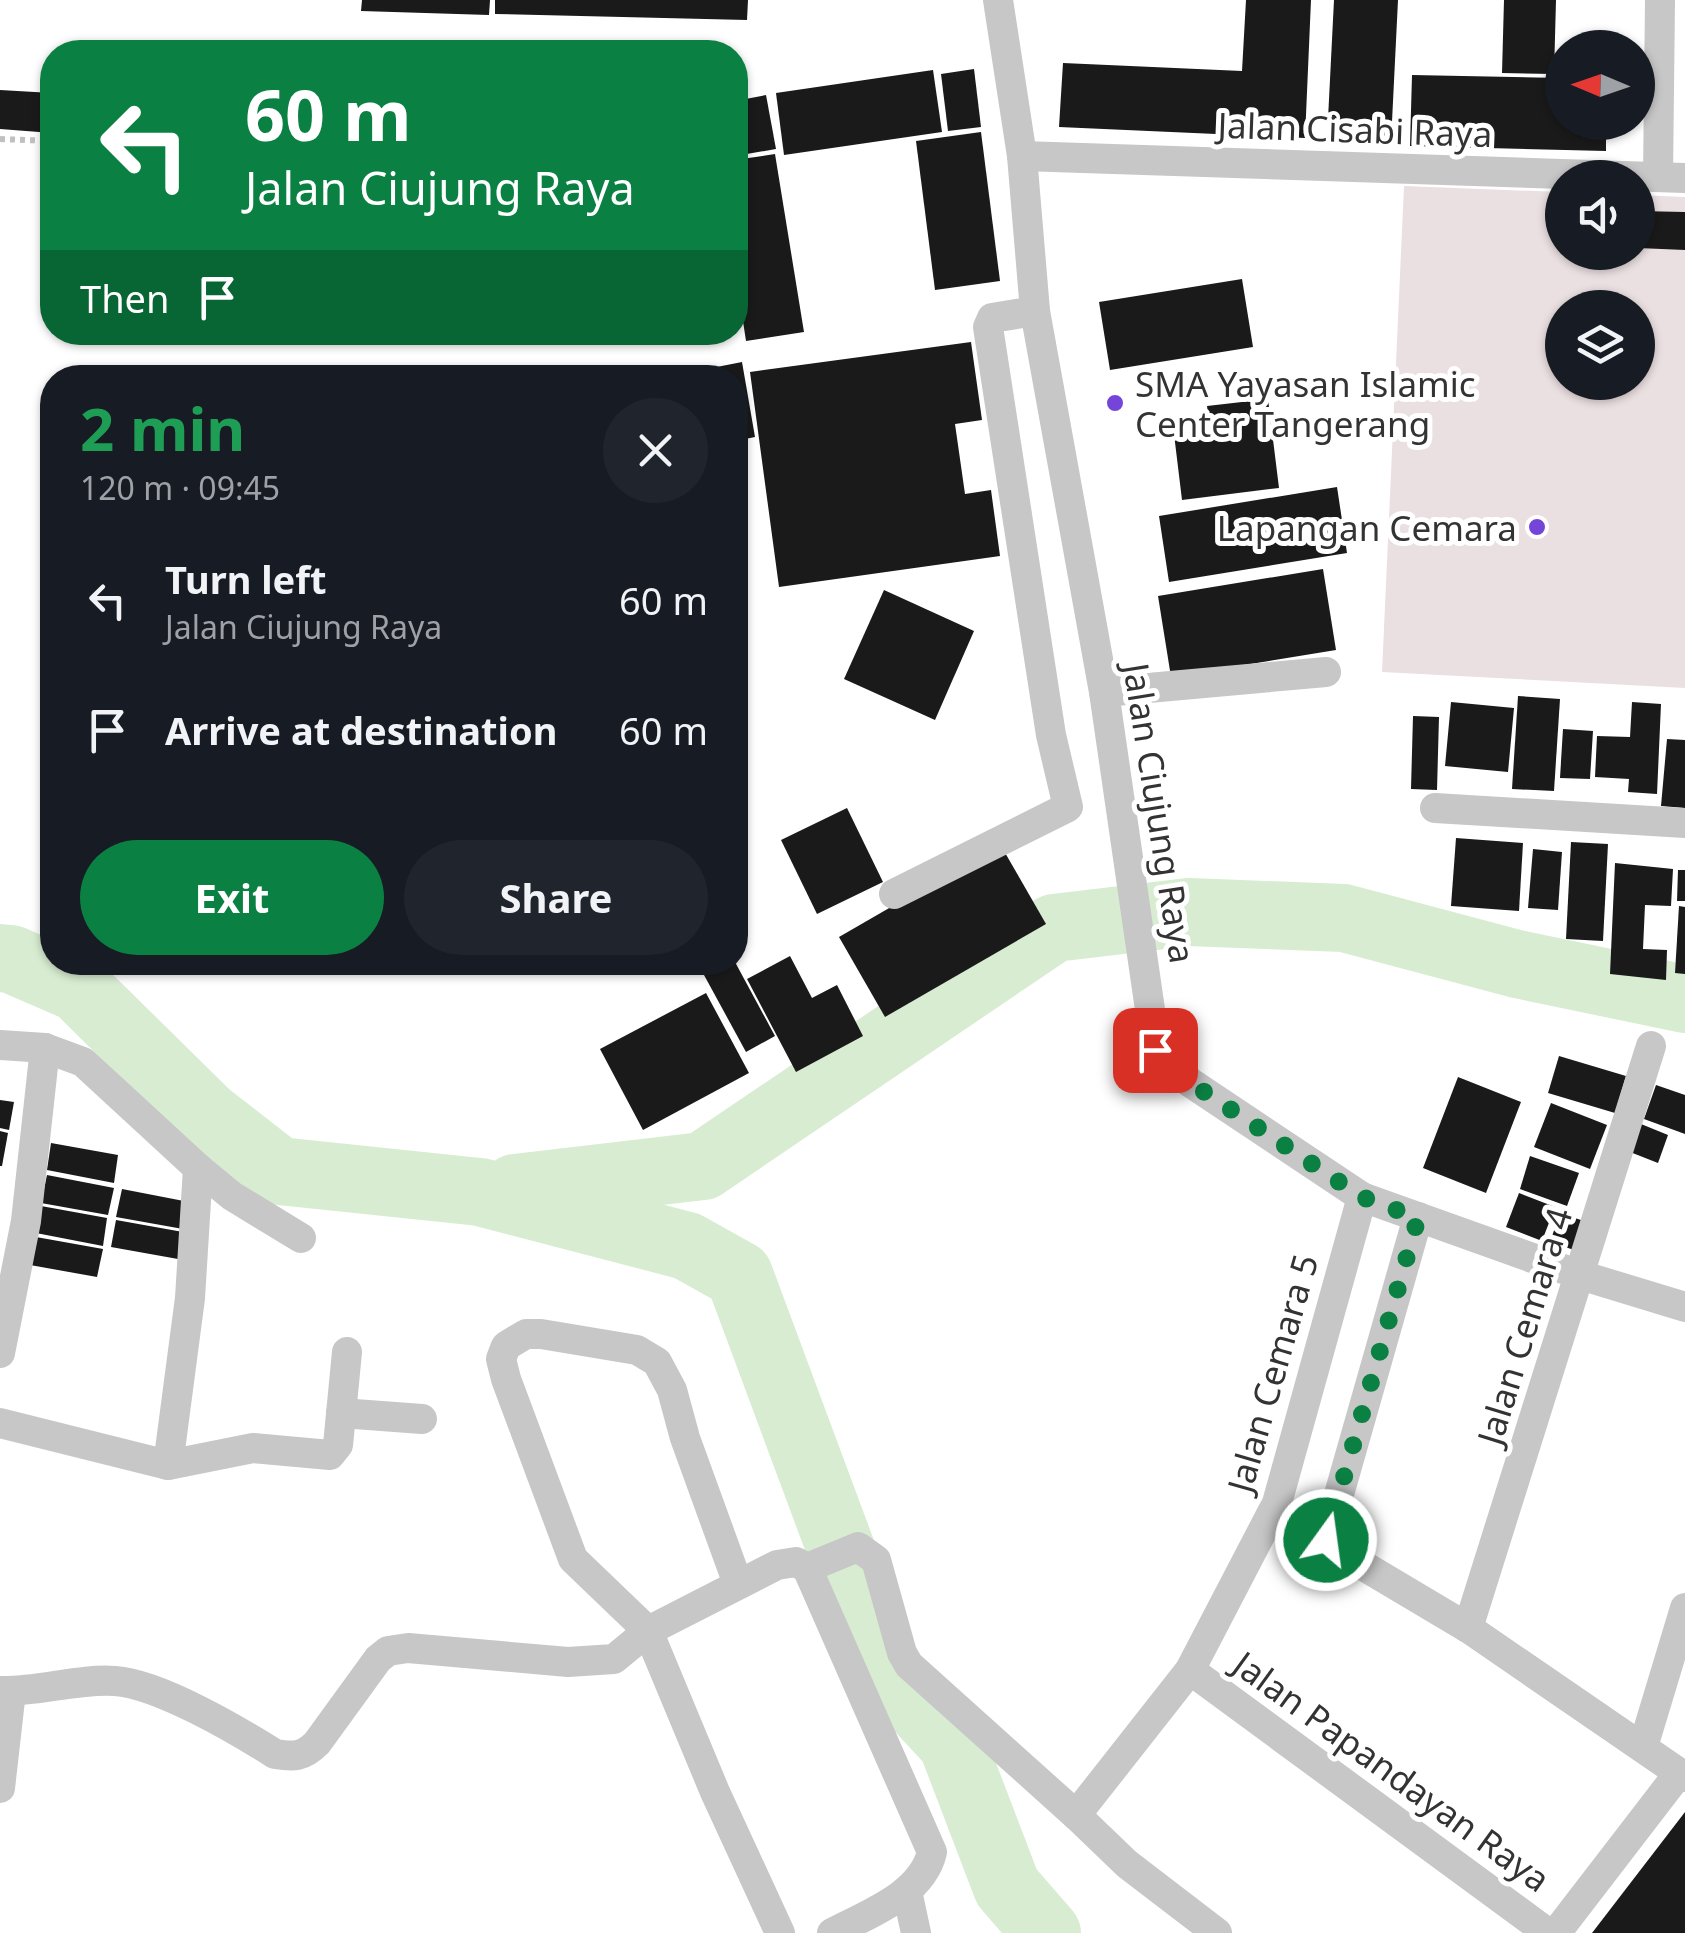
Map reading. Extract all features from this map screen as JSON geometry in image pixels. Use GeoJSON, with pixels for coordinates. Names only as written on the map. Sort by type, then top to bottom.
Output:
{"type":"FeatureCollection","features":[{"type":"Feature","properties":{"kind":"street","name":"Jalan Ciujung Raya"},"geometry":{"type":"LineString","coordinates":[[998,0],[1022,156],[1035,311],[1104,692],[1155,1050],[1166,1064],[1362,1197],[1580,1275],[1685,1306]]}},
{"type":"Feature","properties":{"kind":"street"},"geometry":{"type":"LineString","coordinates":[[1660,0],[1671,178]]}},
{"type":"Feature","properties":{"kind":"street","name":"Jalan Cisabi Raya"},"geometry":{"type":"LineString","coordinates":[[1022,156],[1671,178]]}},
{"type":"Feature","properties":{"kind":"street"},"geometry":{"type":"LineString","coordinates":[[1035,311],[992,318],[988,327],[1051,735],[1068,807]]}},
{"type":"Feature","properties":{"kind":"street"},"geometry":{"type":"LineString","coordinates":[[1104,692],[1326,672]]}},
{"type":"Feature","properties":{"kind":"street"},"geometry":{"type":"LineString","coordinates":[[894,894],[1068,807],[1118,792]]}},
{"type":"Feature","properties":{"kind":"street"},"geometry":{"type":"LineString","coordinates":[[1434,808],[1685,823]]}},
{"type":"Feature","properties":{"kind":"street"},"geometry":{"type":"LineString","coordinates":[[0,1045],[45,1048],[83,1062],[232,1196],[301,1238]]}},
{"type":"Feature","properties":{"kind":"street","name":"Jalan Cemara 4"},"geometry":{"type":"LineString","coordinates":[[1468,1628],[1651,1046]]}},
{"type":"Feature","properties":{"kind":"street"},"geometry":{"type":"LineString","coordinates":[[0,1353],[26,1221],[45,1048]]}},
{"type":"Feature","properties":{"kind":"street"},"geometry":{"type":"LineString","coordinates":[[168,1465],[190,1298],[198,1168]]}},
{"type":"Feature","properties":{"kind":"street","name":"Jalan Cemara 5"},"geometry":{"type":"LineString","coordinates":[[1076,1815],[1190,1670],[1277,1502],[1362,1197]]}},
{"type":"Feature","properties":{"kind":"street"},"geometry":{"type":"LineString","coordinates":[[1418,1218],[1326,1540],[1342,1554],[1468,1628],[1682,1775],[1556,1933]]}},
{"type":"Feature","properties":{"kind":"street"},"geometry":{"type":"LineString","coordinates":[[738,1584],[684,1438],[672,1390],[657,1362],[636,1350],[542,1334],[526,1334],[506,1346],[502,1359],[506,1378],[572,1559],[648,1631],[715,1792],[780,1933]]}},
{"type":"Feature","properties":{"kind":"street"},"geometry":{"type":"LineString","coordinates":[[0,1422],[168,1465],[252,1448],[330,1455],[338,1445],[347,1352]]}},
{"type":"Feature","properties":{"kind":"street"},"geometry":{"type":"LineString","coordinates":[[342,1412],[422,1418]]}},
{"type":"Feature","properties":{"kind":"street"},"geometry":{"type":"LineString","coordinates":[[0,1788],[6,1691],[30,1692],[114,1681],[152,1690],[275,1754],[292,1757],[306,1754],[316,1744],[378,1658],[388,1651],[408,1648],[568,1662],[614,1658],[648,1631],[738,1584],[788,1562],[817,1564],[858,1547],[876,1560],[908,1665],[1127,1864],[1217,1933]]}},
{"type":"Feature","properties":{"kind":"street"},"geometry":{"type":"LineString","coordinates":[[817,1564],[931,1847],[929,1864],[907,1892],[832,1933]]}},
{"type":"Feature","properties":{"kind":"street"},"geometry":{"type":"LineString","coordinates":[[1643,1748],[1685,1608]]}},
{"type":"Feature","properties":{"kind":"street","name":"Jalan Papandayan Raya"},"geometry":{"type":"LineString","coordinates":[[1190,1670],[1548,1933]]}},
{"type":"Feature","properties":{"kind":"street"},"geometry":{"type":"LineString","coordinates":[[907,1892],[916,1933]]}},
{"type":"Feature","properties":{"kind":"path"},"geometry":{"type":"LineString","coordinates":[[0,138],[40,141]]}},
{"type":"Feature","properties":{"kind":"shaded area","name":"Lapangan Cemara"},"geometry":{"type":"Polygon","coordinates":[[[1404,186],[1545,191],[1545,270],[1655,270],[1655,196],[1685,197],[1685,688],[1382,672],[1404,186]]]}},
{"type":"Feature","properties":{"kind":"building"},"geometry":{"type":"Polygon","coordinates":[[[362,0],[490,0],[489,15],[361,11],[362,0]]]}},
{"type":"Feature","properties":{"kind":"building"},"geometry":{"type":"Polygon","coordinates":[[[495,0],[748,0],[747,20],[495,14],[495,0]]]}},
{"type":"Feature","properties":{"kind":"building"},"geometry":{"type":"Polygon","coordinates":[[[1246,0],[1311,0],[1305,138],[1059,127],[1063,63],[1242,71],[1246,0]]]}},
{"type":"Feature","properties":{"kind":"building"},"geometry":{"type":"Polygon","coordinates":[[[1334,0],[1398,0],[1391,142],[1327,139],[1334,0]]]}},
{"type":"Feature","properties":{"kind":"building"},"geometry":{"type":"Polygon","coordinates":[[[1504,0],[1556,0],[1555,30],[1545,30],[1545,74],[1502,73],[1504,0]]]}},
{"type":"Feature","properties":{"kind":"building"},"geometry":{"type":"Polygon","coordinates":[[[974,69],[981,127],[948,131],[941,74],[974,69]]]}},
{"type":"Feature","properties":{"kind":"building"},"geometry":{"type":"Polygon","coordinates":[[[933,70],[942,132],[784,155],[776,93],[933,70]]]}},
{"type":"Feature","properties":{"kind":"building"},"geometry":{"type":"Polygon","coordinates":[[[1412,75],[1545,78],[1545,140],[1606,140],[1606,151],[1410,146],[1412,75]]]}},
{"type":"Feature","properties":{"kind":"building"},"geometry":{"type":"Polygon","coordinates":[[[0,90],[40,92],[40,132],[0,129],[0,90]]]}},
{"type":"Feature","properties":{"kind":"building"},"geometry":{"type":"Polygon","coordinates":[[[766,95],[776,149],[748,154],[748,98],[766,95]]]}},
{"type":"Feature","properties":{"kind":"building"},"geometry":{"type":"Polygon","coordinates":[[[981,132],[1000,281],[935,290],[916,141],[981,132]]]}},
{"type":"Feature","properties":{"kind":"building"},"geometry":{"type":"Polygon","coordinates":[[[775,154],[804,332],[748,341],[748,158],[775,154]]]}},
{"type":"Feature","properties":{"kind":"building"},"geometry":{"type":"Polygon","coordinates":[[[1655,211],[1685,212],[1685,250],[1655,249],[1655,211]]]}},
{"type":"Feature","properties":{"kind":"building"},"geometry":{"type":"Polygon","coordinates":[[[1242,279],[1253,347],[1110,370],[1099,302],[1242,279]]]}},
{"type":"Feature","properties":{"kind":"building"},"geometry":{"type":"Polygon","coordinates":[[[971,342],[982,420],[955,424],[965,494],[991,490],[1000,556],[779,587],[750,372],[971,342]]]}},
{"type":"Feature","properties":{"kind":"building"},"geometry":{"type":"Polygon","coordinates":[[[748,397],[755,437],[748,438],[748,397]]]}},
{"type":"Feature","properties":{"kind":"building"},"geometry":{"type":"Polygon","coordinates":[[[1268,399],[1279,488],[1182,500],[1174,434],[1210,430],[1207,406],[1268,399]]]}},
{"type":"Feature","properties":{"kind":"building"},"geometry":{"type":"Polygon","coordinates":[[[1337,487],[1347,553],[1169,582],[1159,516],[1337,487]]]}},
{"type":"Feature","properties":{"kind":"building"},"geometry":{"type":"Polygon","coordinates":[[[1323,569],[1336,650],[1171,677],[1158,596],[1323,569]]]}},
{"type":"Feature","properties":{"kind":"building"},"geometry":{"type":"Polygon","coordinates":[[[884,590],[974,631],[935,720],[844,679],[884,590]]]}},
{"type":"Feature","properties":{"kind":"building"},"geometry":{"type":"Polygon","coordinates":[[[1518,696],[1560,699],[1554,791],[1512,789],[1518,696]]]}},
{"type":"Feature","properties":{"kind":"building"},"geometry":{"type":"Polygon","coordinates":[[[1451,702],[1514,708],[1508,772],[1445,766],[1451,702]]]}},
{"type":"Feature","properties":{"kind":"building"},"geometry":{"type":"Polygon","coordinates":[[[1632,702],[1661,704],[1657,794],[1628,792],[1629,779],[1595,777],[1597,736],[1630,737],[1632,702]]]}},
{"type":"Feature","properties":{"kind":"building"},"geometry":{"type":"Polygon","coordinates":[[[1413,716],[1439,717],[1437,790],[1411,789],[1413,716]]]}},
{"type":"Feature","properties":{"kind":"building"},"geometry":{"type":"Polygon","coordinates":[[[1563,729],[1593,731],[1590,779],[1560,778],[1563,729]]]}},
{"type":"Feature","properties":{"kind":"building"},"geometry":{"type":"Polygon","coordinates":[[[1667,739],[1685,740],[1685,808],[1661,806],[1667,739]]]}},
{"type":"Feature","properties":{"kind":"building"},"geometry":{"type":"Polygon","coordinates":[[[847,808],[883,882],[817,914],[781,840],[847,808]]]}},
{"type":"Feature","properties":{"kind":"building"},"geometry":{"type":"Polygon","coordinates":[[[1456,838],[1523,843],[1519,911],[1451,906],[1456,838]]]}},
{"type":"Feature","properties":{"kind":"building"},"geometry":{"type":"Polygon","coordinates":[[[1571,842],[1608,844],[1603,941],[1566,939],[1571,842]]]}},
{"type":"Feature","properties":{"kind":"building"},"geometry":{"type":"Polygon","coordinates":[[[1000,844],[1046,924],[885,1017],[839,937],[1000,844]]]}},
{"type":"Feature","properties":{"kind":"building"},"geometry":{"type":"Polygon","coordinates":[[[1533,849],[1562,852],[1558,910],[1528,908],[1533,849]]]}},
{"type":"Feature","properties":{"kind":"building"},"geometry":{"type":"Polygon","coordinates":[[[1615,863],[1673,869],[1671,906],[1645,905],[1643,949],[1667,950],[1666,980],[1610,974],[1615,863]]]}},
{"type":"Feature","properties":{"kind":"building"},"geometry":{"type":"Polygon","coordinates":[[[1678,870],[1685,870],[1685,901],[1677,901],[1678,870]]]}},
{"type":"Feature","properties":{"kind":"building"},"geometry":{"type":"Polygon","coordinates":[[[1679,906],[1685,907],[1685,974],[1675,973],[1679,906]]]}},
{"type":"Feature","properties":{"kind":"building"},"geometry":{"type":"Polygon","coordinates":[[[790,956],[812,998],[837,985],[863,1036],[796,1072],[747,979],[790,956]]]}},
{"type":"Feature","properties":{"kind":"building"},"geometry":{"type":"Polygon","coordinates":[[[704,975],[742,975],[775,1036],[746,1052],[704,975]]]}},
{"type":"Feature","properties":{"kind":"building"},"geometry":{"type":"Polygon","coordinates":[[[706,993],[749,1073],[643,1130],[600,1049],[706,993]]]}},
{"type":"Feature","properties":{"kind":"building"},"geometry":{"type":"Polygon","coordinates":[[[1559,1056],[1626,1076],[1615,1113],[1548,1093],[1559,1056]]]}},
{"type":"Feature","properties":{"kind":"building"},"geometry":{"type":"Polygon","coordinates":[[[1458,1077],[1521,1102],[1486,1193],[1423,1168],[1458,1077]]]}},
{"type":"Feature","properties":{"kind":"building"},"geometry":{"type":"Polygon","coordinates":[[[1656,1085],[1685,1095],[1685,1134],[1644,1119],[1656,1085]]]}},
{"type":"Feature","properties":{"kind":"building"},"geometry":{"type":"Polygon","coordinates":[[[0,1100],[14,1102],[9,1130],[0,1128],[0,1100]]]}},
{"type":"Feature","properties":{"kind":"building"},"geometry":{"type":"Polygon","coordinates":[[[1551,1103],[1607,1125],[1590,1169],[1534,1147],[1551,1103]]]}},
{"type":"Feature","properties":{"kind":"building"},"geometry":{"type":"Polygon","coordinates":[[[1641,1124],[1668,1135],[1658,1163],[1630,1152],[1641,1124]]]}},
{"type":"Feature","properties":{"kind":"building"},"geometry":{"type":"Polygon","coordinates":[[[0,1131],[8,1133],[2,1166],[0,1166],[0,1131]]]}},
{"type":"Feature","properties":{"kind":"building"},"geometry":{"type":"Polygon","coordinates":[[[51,1143],[118,1155],[114,1183],[47,1170],[51,1143]]]}},
{"type":"Feature","properties":{"kind":"building"},"geometry":{"type":"Polygon","coordinates":[[[1530,1156],[1579,1173],[1567,1206],[1520,1189],[1530,1156]]]}},
{"type":"Feature","properties":{"kind":"building"},"geometry":{"type":"Polygon","coordinates":[[[47,1175],[114,1188],[108,1215],[41,1203],[47,1175]]]}},
{"type":"Feature","properties":{"kind":"building"},"geometry":{"type":"Polygon","coordinates":[[[122,1189],[189,1202],[183,1229],[116,1217],[122,1189]]]}},
{"type":"Feature","properties":{"kind":"building"},"geometry":{"type":"Polygon","coordinates":[[[1519,1193],[1555,1207],[1542,1241],[1506,1227],[1519,1193]]]}},
{"type":"Feature","properties":{"kind":"building"},"geometry":{"type":"Polygon","coordinates":[[[41,1206],[107,1218],[103,1246],[36,1233],[41,1206]]]}},
{"type":"Feature","properties":{"kind":"building"},"geometry":{"type":"Polygon","coordinates":[[[1560,1213],[1593,1224],[1583,1253],[1550,1242],[1560,1213]]]}},
{"type":"Feature","properties":{"kind":"building"},"geometry":{"type":"Polygon","coordinates":[[[116,1220],[183,1232],[178,1259],[111,1247],[116,1220]]]}},
{"type":"Feature","properties":{"kind":"building"},"geometry":{"type":"Polygon","coordinates":[[[36,1237],[103,1249],[97,1277],[30,1265],[36,1237]]]}},
{"type":"Feature","properties":{"kind":"building"},"geometry":{"type":"Polygon","coordinates":[[[1685,1812],[1685,1933],[1592,1933],[1685,1812]]]}},
{"type":"Feature","properties":{"kind":"waterway"},"geometry":{"type":"LineString","coordinates":[[515,1188],[703,1166],[1054,928],[1189,912],[1344,918],[1517,964],[1685,999]]}},
{"type":"Feature","properties":{"kind":"waterway"},"geometry":{"type":"LineString","coordinates":[[0,958],[40,972]]}},
{"type":"Feature","properties":{"kind":"waterway"},"geometry":{"type":"LineString","coordinates":[[48,975],[78,988],[207,1115],[279,1171],[480,1192],[687,1246],[739,1275],[887,1673],[952,1743],[1007,1887],[1047,1933]]}},
{"type":"Feature","properties":{"kind":"place","name":"SMA Yayasan Islamic Center Tangerang"},"geometry":{"type":"Point","coordinates":[1115,403]}},
{"type":"Feature","properties":{"kind":"place","name":"Lapangan Cemara"},"geometry":{"type":"Point","coordinates":[1537,527]}},
{"type":"Feature","properties":{"kind":"route"},"geometry":{"type":"LineString","coordinates":[[1155,1050],[1191,1083],[1362,1197],[1418,1218],[1326,1540]]}}]}
